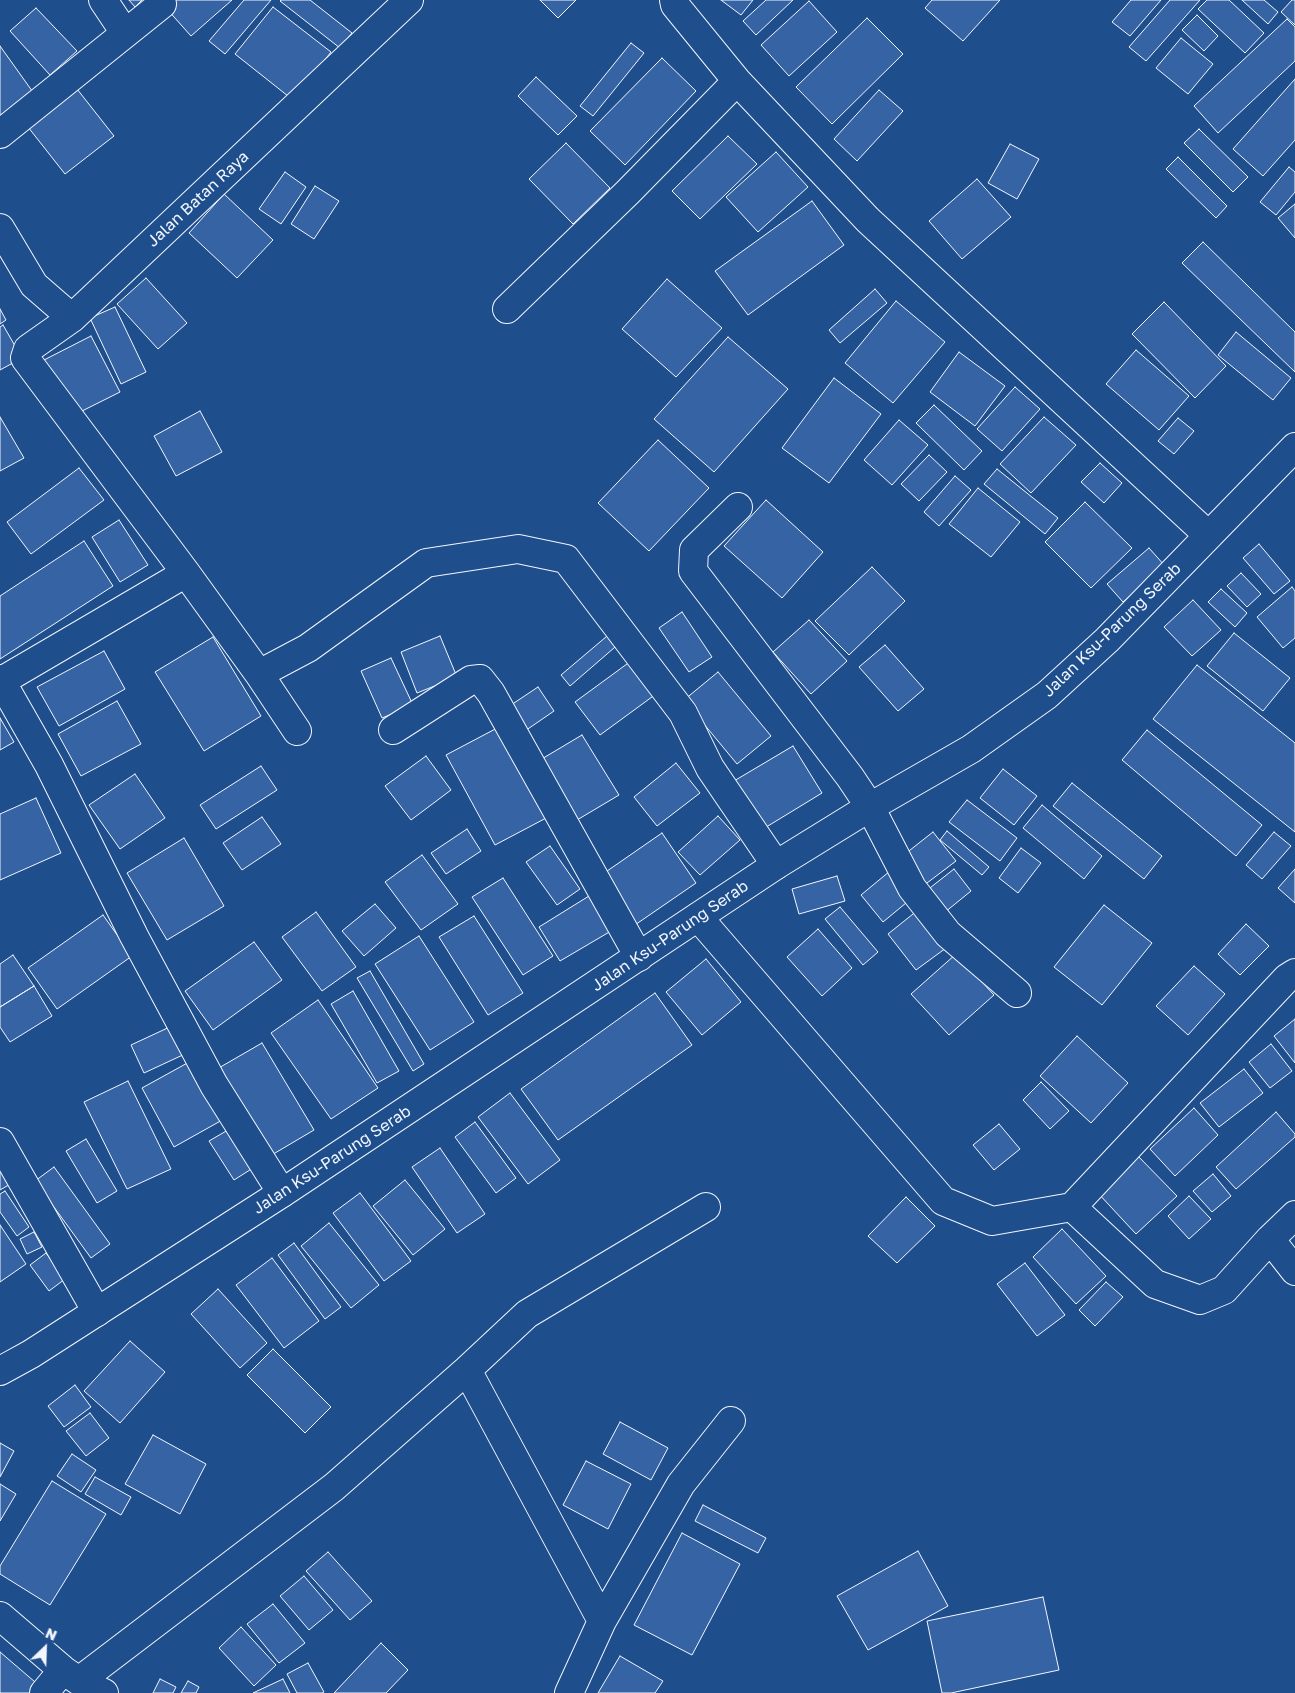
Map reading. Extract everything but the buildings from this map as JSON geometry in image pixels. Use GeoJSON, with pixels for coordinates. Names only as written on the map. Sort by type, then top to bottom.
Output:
{"type":"FeatureCollection","features":[{"type":"Feature","properties":{"kind":"street"},"geometry":{"type":"LineString","coordinates":[[103,0],[125,33]]}},
{"type":"Feature","properties":{"kind":"street","name":"Jalan Batan Raya"},"geometry":{"type":"LineString","coordinates":[[186,573],[24,358],[28,349],[72,318],[409,0]]}},
{"type":"Feature","properties":{"kind":"street"},"geometry":{"type":"LineString","coordinates":[[674,0],[675,5],[737,80],[868,220],[1208,535]]}},
{"type":"Feature","properties":{"kind":"street"},"geometry":{"type":"LineString","coordinates":[[0,134],[162,4]]}},
{"type":"Feature","properties":{"kind":"street"},"geometry":{"type":"LineString","coordinates":[[507,309],[627,193],[737,80]]}},
{"type":"Feature","properties":{"kind":"street"},"geometry":{"type":"LineString","coordinates":[[0,228],[34,285],[72,318]]}},
{"type":"Feature","properties":{"kind":"street","name":"Jalan Ksu-Parung Serab"},"geometry":{"type":"LineString","coordinates":[[0,1371],[31,1354],[282,1193],[776,865],[870,807],[971,749],[1047,695],[1107,640],[1295,447]]}},
{"type":"Feature","properties":{"kind":"street"},"geometry":{"type":"LineString","coordinates":[[738,507],[694,550],[693,571],[850,777],[870,807],[912,888],[948,934],[1017,993]]}},
{"type":"Feature","properties":{"kind":"street"},"geometry":{"type":"LineString","coordinates":[[259,674],[308,648],[426,563],[518,549],[566,560],[683,713],[710,768],[776,865]]}},
{"type":"Feature","properties":{"kind":"street"},"geometry":{"type":"LineString","coordinates":[[282,1193],[214,1085],[134,936],[49,765],[1,680],[186,573],[259,674],[297,731]]}},
{"type":"Feature","properties":{"kind":"street"},"geometry":{"type":"LineString","coordinates":[[393,730],[471,680],[480,679],[490,693],[639,957]]}},
{"type":"Feature","properties":{"kind":"street"},"geometry":{"type":"LineString","coordinates":[[698,918],[943,1201],[992,1221],[1072,1207],[1288,978],[1295,973]]}},
{"type":"Feature","properties":{"kind":"street"},"geometry":{"type":"LineString","coordinates":[[0,1142],[97,1312]]}},
{"type":"Feature","properties":{"kind":"street"},"geometry":{"type":"LineString","coordinates":[[44,1693],[71,1676],[334,1487],[467,1370],[527,1314],[706,1207]]}},
{"type":"Feature","properties":{"kind":"street"},"geometry":{"type":"LineString","coordinates":[[1072,1207],[1155,1284],[1200,1300],[1224,1290],[1295,1215]]}},
{"type":"Feature","properties":{"kind":"street"},"geometry":{"type":"LineString","coordinates":[[1270,1240],[1295,1271]]}},
{"type":"Feature","properties":{"kind":"street"},"geometry":{"type":"LineString","coordinates":[[467,1370],[602,1621]]}},
{"type":"Feature","properties":{"kind":"street"},"geometry":{"type":"LineString","coordinates":[[569,1693],[602,1621],[681,1484],[731,1421]]}},
{"type":"Feature","properties":{"kind":"street"},"geometry":{"type":"LineString","coordinates":[[0,1617],[71,1676],[104,1693]]}}]}
